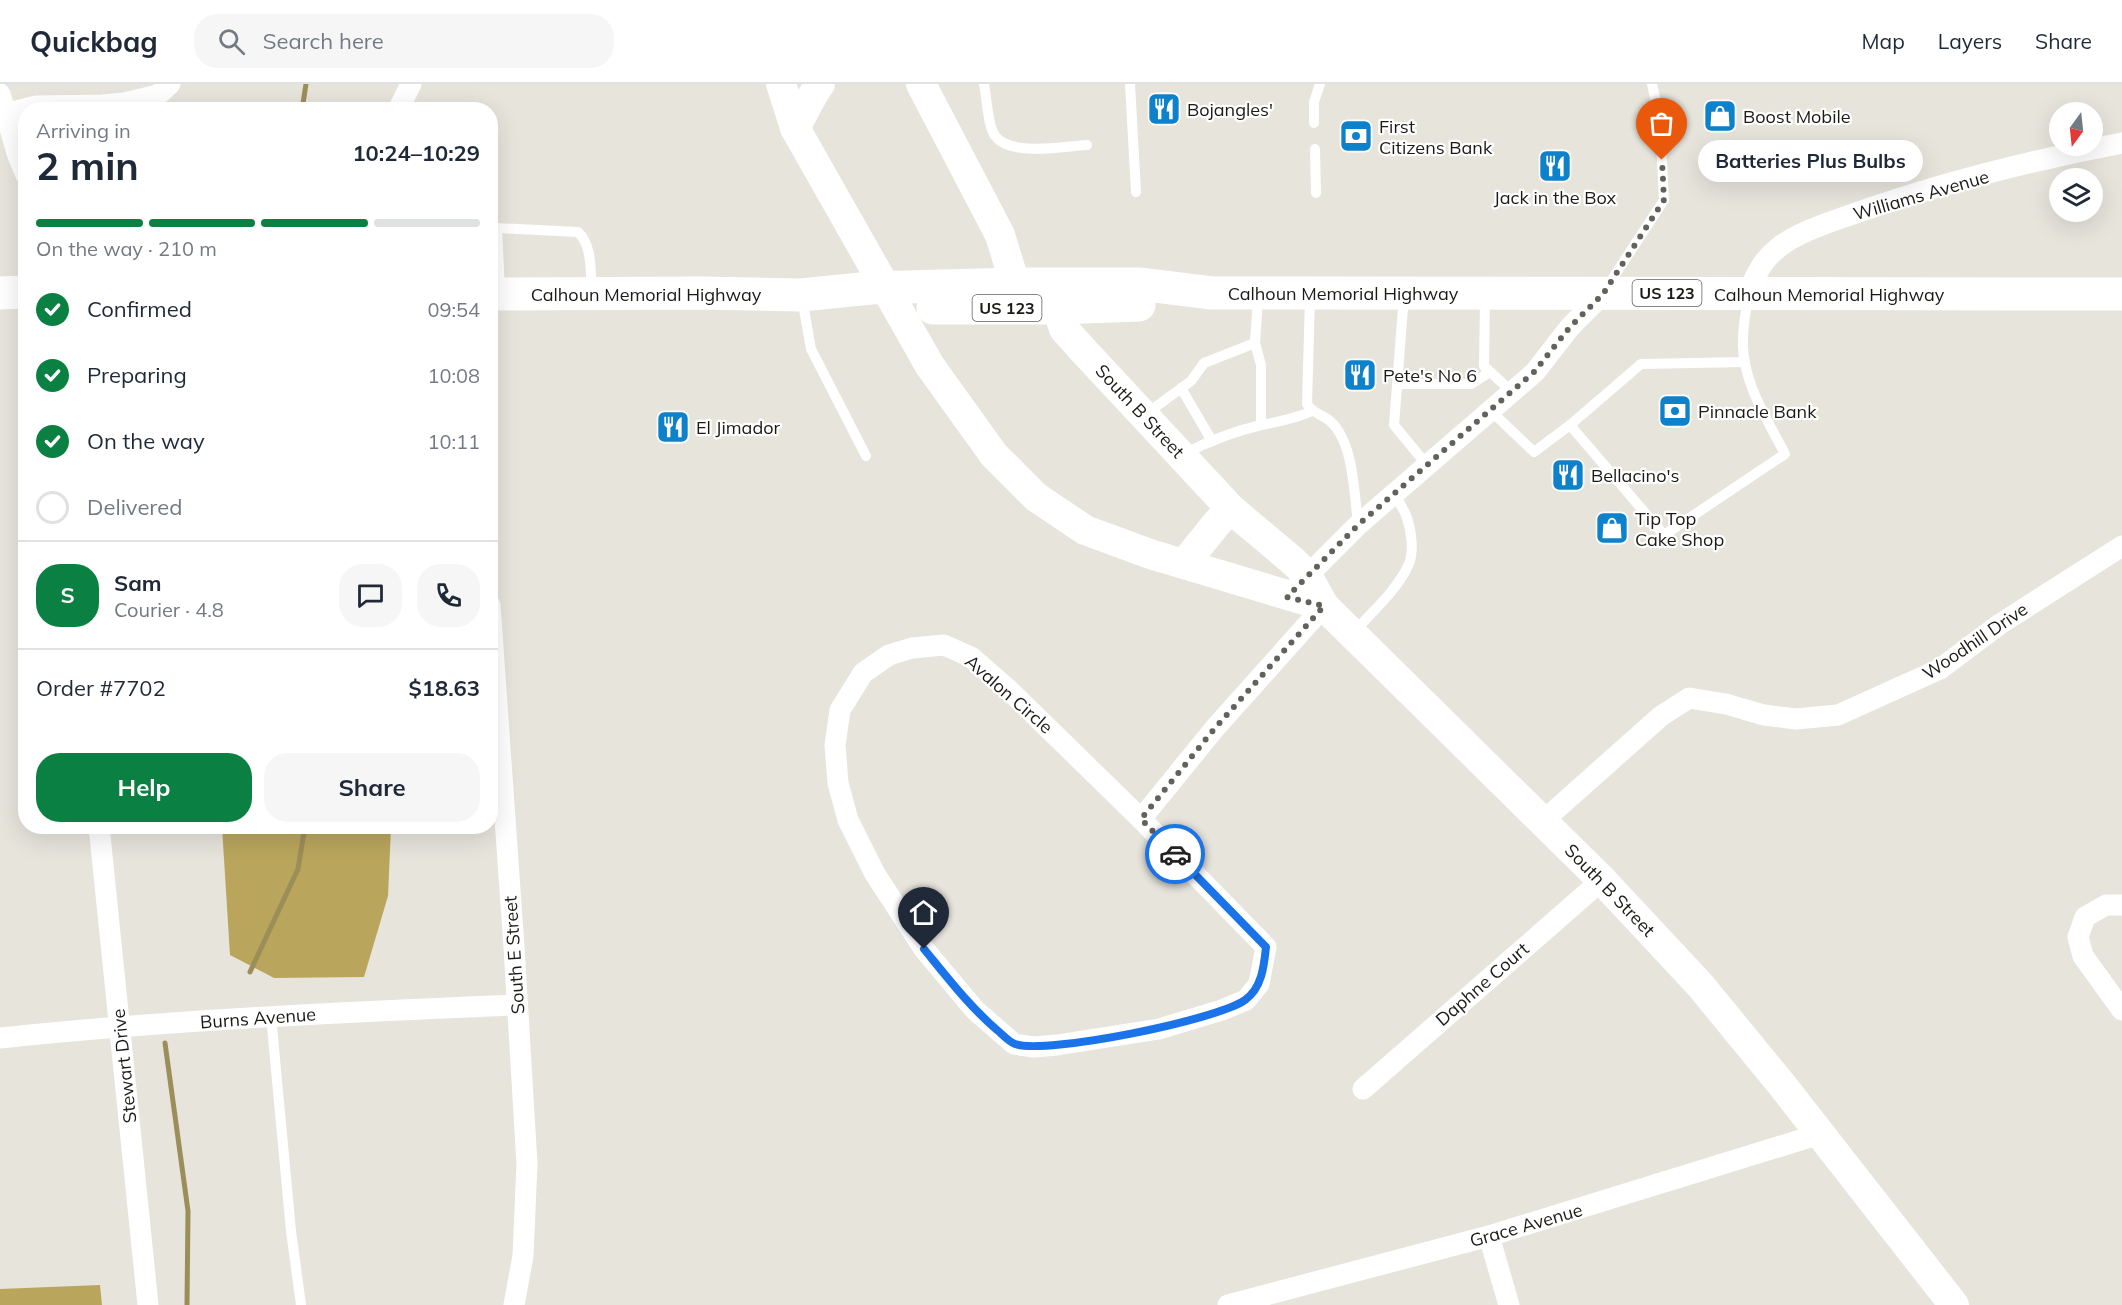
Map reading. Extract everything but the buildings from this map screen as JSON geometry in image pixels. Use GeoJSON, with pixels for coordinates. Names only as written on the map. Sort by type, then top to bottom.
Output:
{"type":"FeatureCollection","features":[{"type":"Feature","properties":{"kind":"highway","name":"Calhoun Memorial Highway"},"geometry":{"type":"LineString","coordinates":[[498,294],[702,292],[801,295],[871,288],[1015,284],[1139,284],[1212,293],[2122,294]]}},
{"type":"Feature","properties":{"kind":"highway"},"geometry":{"type":"LineString","coordinates":[[0,293],[18,292]]}},
{"type":"Feature","properties":{"kind":"highway","name":"Calhoun Memorial Highway"},"geometry":{"type":"LineString","coordinates":[[801,295],[853,307],[1058,308],[1137,306],[1212,293]]}},
{"type":"Feature","properties":{"kind":"street"},"geometry":{"type":"LineString","coordinates":[[128,102],[158,95],[170,84]]}},
{"type":"Feature","properties":{"kind":"street"},"geometry":{"type":"LineString","coordinates":[[402,102],[411,84]]}},
{"type":"Feature","properties":{"kind":"street"},"geometry":{"type":"LineString","coordinates":[[781,84],[795,128],[930,366],[994,455],[1036,497],[1085,530],[1259,588],[1297,586],[1324,606],[1215,728],[1141,819]]}},
{"type":"Feature","properties":{"kind":"street"},"geometry":{"type":"LineString","coordinates":[[795,128],[820,84]]}},
{"type":"Feature","properties":{"kind":"street"},"geometry":{"type":"LineString","coordinates":[[921,84],[1000,235],[1015,284]]}},
{"type":"Feature","properties":{"kind":"street"},"geometry":{"type":"LineString","coordinates":[[18,105],[3,104],[18,150]]}},
{"type":"Feature","properties":{"kind":"street","name":"Williams Avenue"},"geometry":{"type":"LineString","coordinates":[[1748,293],[1762,263],[1779,246],[1819,226],[1890,201],[2066,154],[2122,143]]}},
{"type":"Feature","properties":{"kind":"street"},"geometry":{"type":"LineString","coordinates":[[1297,586],[1358,525],[1534,372],[1570,327],[1603,294]]}},
{"type":"Feature","properties":{"kind":"street","name":"South B Street"},"geometry":{"type":"LineString","coordinates":[[1058,308],[1064,329],[1143,416],[1231,509],[1294,562],[1297,586]]}},
{"type":"Feature","properties":{"kind":"street"},"geometry":{"type":"LineString","coordinates":[[1184,564],[1216,523],[1231,509]]}},
{"type":"Feature","properties":{"kind":"street","name":"South B Street"},"geometry":{"type":"LineString","coordinates":[[1231,509],[1259,553],[1263,570],[1259,588]]}},
{"type":"Feature","properties":{"kind":"street","name":"Woodhill Drive"},"geometry":{"type":"LineString","coordinates":[[1543,821],[1661,716],[1689,698],[1726,704],[1764,715],[1796,719],[1838,715],[1940,669],[2000,624],[2122,546]]}},
{"type":"Feature","properties":{"kind":"street","name":"South B Street"},"geometry":{"type":"LineString","coordinates":[[1324,606],[1602,880],[1700,985],[1954,1305]]}},
{"type":"Feature","properties":{"kind":"street","name":"Avalon Circle"},"geometry":{"type":"LineString","coordinates":[[944,645],[971,657],[1003,684],[1141,819],[1266,947],[1259,984],[1246,1000],[1222,1010],[1159,1029],[1057,1045],[1035,1047],[1014,1044],[975,1010],[924,949],[875,874],[848,820],[838,783],[835,745],[840,710],[863,673],[889,655],[912,648],[944,645]]}},
{"type":"Feature","properties":{"kind":"street","name":"South E Street"},"geometry":{"type":"LineString","coordinates":[[498,719],[518,1005],[526,1164],[524,1256],[514,1305]]}},
{"type":"Feature","properties":{"kind":"street","name":"Stewart Drive"},"geometry":{"type":"LineString","coordinates":[[100,834],[148,1305]]}},
{"type":"Feature","properties":{"kind":"street","name":"Daphne Court"},"geometry":{"type":"LineString","coordinates":[[1363,1089],[1602,880]]}},
{"type":"Feature","properties":{"kind":"street"},"geometry":{"type":"LineString","coordinates":[[2122,904],[2106,905],[2085,917],[2078,937],[2083,956],[2122,1010]]}},
{"type":"Feature","properties":{"kind":"street","name":"Burns Avenue"},"geometry":{"type":"LineString","coordinates":[[0,1038],[120,1026],[271,1016],[518,1005]]}},
{"type":"Feature","properties":{"kind":"street","name":"Grace Avenue"},"geometry":{"type":"LineString","coordinates":[[1228,1305],[1489,1236],[1820,1134]]}},
{"type":"Feature","properties":{"kind":"street"},"geometry":{"type":"LineString","coordinates":[[1489,1236],[1509,1305]]}},
{"type":"Feature","properties":{"kind":"lane"},"geometry":{"type":"LineString","coordinates":[[984,84],[992,132],[1003,143],[1023,149],[1086,145]]}},
{"type":"Feature","properties":{"kind":"lane"},"geometry":{"type":"LineString","coordinates":[[1130,84],[1136,192]]}},
{"type":"Feature","properties":{"kind":"lane"},"geometry":{"type":"LineString","coordinates":[[1314,123],[1314,102],[1320,84]]}},
{"type":"Feature","properties":{"kind":"lane"},"geometry":{"type":"LineString","coordinates":[[1603,294],[1664,200],[1660,120],[1652,84]]}},
{"type":"Feature","properties":{"kind":"lane"},"geometry":{"type":"LineString","coordinates":[[1315,148],[1316,193]]}},
{"type":"Feature","properties":{"kind":"lane"},"geometry":{"type":"LineString","coordinates":[[498,228],[578,232],[585,238],[589,251],[592,293]]}},
{"type":"Feature","properties":{"kind":"lane"},"geometry":{"type":"LineString","coordinates":[[1259,293],[1255,343],[1262,365],[1260,425]]}},
{"type":"Feature","properties":{"kind":"lane"},"geometry":{"type":"LineString","coordinates":[[1310,293],[1307,404],[1312,411],[1330,421],[1346,443],[1358,525]]}},
{"type":"Feature","properties":{"kind":"lane"},"geometry":{"type":"LineString","coordinates":[[1485,293],[1484,366],[1512,392]]}},
{"type":"Feature","properties":{"kind":"lane"},"geometry":{"type":"LineString","coordinates":[[1570,425],[1664,535],[1785,454],[1754,393],[1745,362],[1743,340],[1748,293]]}},
{"type":"Feature","properties":{"kind":"lane"},"geometry":{"type":"LineString","coordinates":[[1404,294],[1394,425],[1427,465]]}},
{"type":"Feature","properties":{"kind":"lane"},"geometry":{"type":"LineString","coordinates":[[801,295],[812,349],[866,456]]}},
{"type":"Feature","properties":{"kind":"lane"},"geometry":{"type":"LineString","coordinates":[[1143,416],[1191,381],[1204,363],[1255,343]]}},
{"type":"Feature","properties":{"kind":"lane"},"geometry":{"type":"LineString","coordinates":[[1491,411],[1534,452],[1570,425],[1641,364],[1745,362]]}},
{"type":"Feature","properties":{"kind":"lane"},"geometry":{"type":"LineString","coordinates":[[1397,384],[1471,384],[1490,372]]}},
{"type":"Feature","properties":{"kind":"lane"},"geometry":{"type":"LineString","coordinates":[[1181,388],[1212,441]]}},
{"type":"Feature","properties":{"kind":"lane"},"geometry":{"type":"LineString","coordinates":[[1180,455],[1212,441],[1260,425],[1293,419],[1312,411]]}},
{"type":"Feature","properties":{"kind":"lane"},"geometry":{"type":"LineString","coordinates":[[1352,634],[1377,608],[1408,565],[1412,551],[1409,528],[1406,514],[1394,494]]}},
{"type":"Feature","properties":{"kind":"lane"},"geometry":{"type":"LineString","coordinates":[[271,1016],[285,1175],[302,1305]]}},
{"type":"Feature","properties":{"kind":"shaded area"},"geometry":{"type":"Polygon","coordinates":[[[222,834],[391,834],[388,896],[364,977],[274,978],[230,955],[222,834]]]}},
{"type":"Feature","properties":{"kind":"shaded area"},"geometry":{"type":"Polygon","coordinates":[[[100,1285],[102,1305],[0,1305],[0,1289],[100,1285]]]}},
{"type":"Feature","properties":{"kind":"waterway"},"geometry":{"type":"LineString","coordinates":[[303,102],[306,84]]}},
{"type":"Feature","properties":{"kind":"waterway"},"geometry":{"type":"LineString","coordinates":[[250,972],[298,869],[304,834]]}},
{"type":"Feature","properties":{"kind":"waterway"},"geometry":{"type":"LineString","coordinates":[[165,1043],[188,1211],[187,1305]]}},
{"type":"Feature","properties":{"kind":"way so far"},"geometry":{"type":"LineString","coordinates":[[1175,854],[1141,819],[1215,728],[1324,606],[1287,597],[1358,525],[1534,372],[1570,327],[1603,294],[1664,200],[1662,160]]}},
{"type":"Feature","properties":{"kind":"place","name":"Bojangles'"},"geometry":{"type":"Point","coordinates":[1164,109]}},
{"type":"Feature","properties":{"kind":"place","name":"Boost Mobile"},"geometry":{"type":"Point","coordinates":[1720,116]}},
{"type":"Feature","properties":{"kind":"place","name":"First Citizens Bank"},"geometry":{"type":"Point","coordinates":[1356,136]}},
{"type":"Feature","properties":{"kind":"place","name":"Batteries Plus Bulbs"},"geometry":{"type":"Point","coordinates":[1662,160]}},
{"type":"Feature","properties":{"kind":"place","name":"Jack in the Box"},"geometry":{"type":"Point","coordinates":[1555,166]}},
{"type":"Feature","properties":{"kind":"place","name":"Pete's No 6"},"geometry":{"type":"Point","coordinates":[1360,375]}},
{"type":"Feature","properties":{"kind":"place","name":"Pinnacle Bank"},"geometry":{"type":"Point","coordinates":[1675,411]}},
{"type":"Feature","properties":{"kind":"place","name":"El Jimador"},"geometry":{"type":"Point","coordinates":[673,427]}},
{"type":"Feature","properties":{"kind":"place","name":"Bellacino's"},"geometry":{"type":"Point","coordinates":[1568,475]}},
{"type":"Feature","properties":{"kind":"place","name":"Tip Top Cake Shop"},"geometry":{"type":"Point","coordinates":[1612,528]}},
{"type":"Feature","properties":{"kind":"route"},"geometry":{"type":"LineString","coordinates":[[924,949],[975,1010],[1014,1044],[1035,1047],[1057,1045],[1159,1029],[1222,1010],[1246,1000],[1259,984],[1265,963],[1266,947],[1175,854]]}}]}
